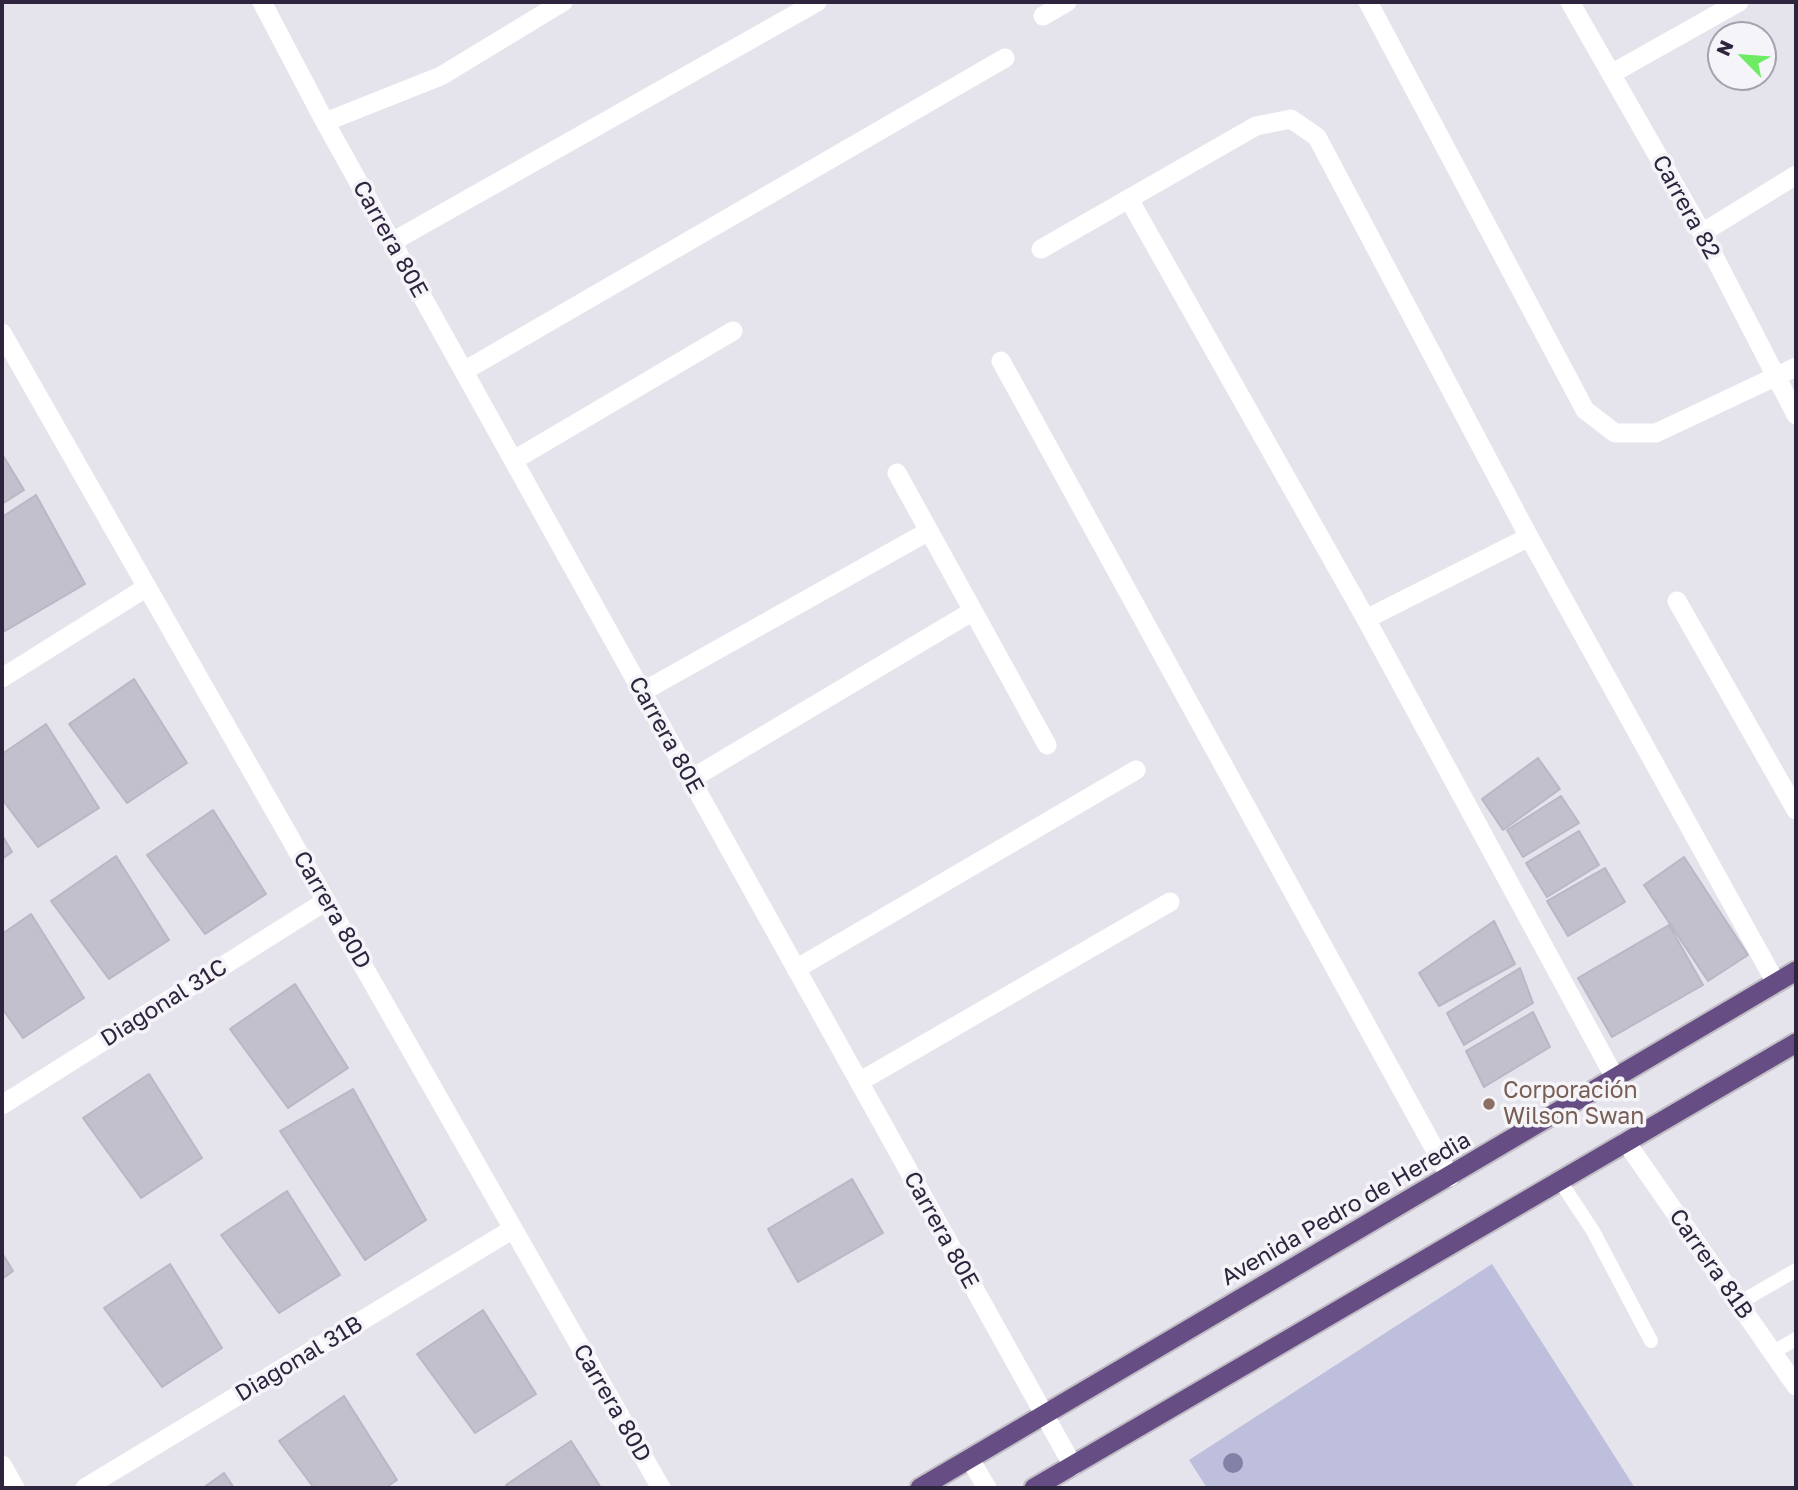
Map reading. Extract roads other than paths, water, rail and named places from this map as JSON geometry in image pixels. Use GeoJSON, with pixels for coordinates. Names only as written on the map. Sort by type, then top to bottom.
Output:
{"type":"FeatureCollection","features":[{"type":"Feature","properties":{"kind":"highway","name":"Avenida Pedro de Heredia"},"geometry":{"type":"LineString","coordinates":[[920,1488],[1796,971]]}},
{"type":"Feature","properties":{"kind":"highway"},"geometry":{"type":"LineString","coordinates":[[1034,1488],[1796,1043]]}},
{"type":"Feature","properties":{"kind":"street","name":"Carrera 80E"},"geometry":{"type":"LineString","coordinates":[[262,2],[325,122],[1073,1466]]}},
{"type":"Feature","properties":{"kind":"street"},"geometry":{"type":"LineString","coordinates":[[325,122],[441,76],[564,2]]}},
{"type":"Feature","properties":{"kind":"street"},"geometry":{"type":"LineString","coordinates":[[392,242],[817,2]]}},
{"type":"Feature","properties":{"kind":"street"},"geometry":{"type":"LineString","coordinates":[[1043,16],[1067,2]]}},
{"type":"Feature","properties":{"kind":"street"},"geometry":{"type":"LineString","coordinates":[[1368,2],[1584,410],[1615,433],[1656,433],[1796,367]]}},
{"type":"Feature","properties":{"kind":"street","name":"Carrera 82"},"geometry":{"type":"LineString","coordinates":[[1570,2],[1702,233],[1796,415]]}},
{"type":"Feature","properties":{"kind":"street"},"geometry":{"type":"LineString","coordinates":[[1611,74],[1739,2]]}},
{"type":"Feature","properties":{"kind":"street"},"geometry":{"type":"LineString","coordinates":[[464,371],[1005,58]]}},
{"type":"Feature","properties":{"kind":"street"},"geometry":{"type":"LineString","coordinates":[[1041,249],[1256,126],[1291,119],[1317,137],[1529,537],[1776,983]]}},
{"type":"Feature","properties":{"kind":"street"},"geometry":{"type":"LineString","coordinates":[[1702,233],[1796,175]]}},
{"type":"Feature","properties":{"kind":"street"},"geometry":{"type":"LineString","coordinates":[[1129,201],[1366,619],[1615,1078]]}},
{"type":"Feature","properties":{"kind":"street"},"geometry":{"type":"LineString","coordinates":[[514,460],[733,331]]}},
{"type":"Feature","properties":{"kind":"street","name":"Carrera 80D"},"geometry":{"type":"LineString","coordinates":[[2,332],[7,355],[147,587],[661,1488]]}},
{"type":"Feature","properties":{"kind":"street"},"geometry":{"type":"LineString","coordinates":[[1001,361],[1450,1177]]}},
{"type":"Feature","properties":{"kind":"street"},"geometry":{"type":"LineString","coordinates":[[897,473],[1047,745]]}},
{"type":"Feature","properties":{"kind":"street"},"geometry":{"type":"LineString","coordinates":[[642,692],[929,531]]}},
{"type":"Feature","properties":{"kind":"street"},"geometry":{"type":"LineString","coordinates":[[1366,619],[1529,537]]}},
{"type":"Feature","properties":{"kind":"street"},"geometry":{"type":"LineString","coordinates":[[2,678],[147,587]]}},
{"type":"Feature","properties":{"kind":"street"},"geometry":{"type":"LineString","coordinates":[[1677,601],[1796,810]]}},
{"type":"Feature","properties":{"kind":"street"},"geometry":{"type":"LineString","coordinates":[[691,779],[973,611]]}},
{"type":"Feature","properties":{"kind":"street"},"geometry":{"type":"LineString","coordinates":[[796,969],[1136,770]]}},
{"type":"Feature","properties":{"kind":"street","name":"Diagonal 31C"},"geometry":{"type":"LineString","coordinates":[[2,1105],[326,901]]}},
{"type":"Feature","properties":{"kind":"street"},"geometry":{"type":"LineString","coordinates":[[859,1082],[1170,902]]}},
{"type":"Feature","properties":{"kind":"street","name":"Carrera 81B"},"geometry":{"type":"LineString","coordinates":[[1626,1142],[1796,1386]]}},
{"type":"Feature","properties":{"kind":"street","name":"Diagonal 31B"},"geometry":{"type":"LineString","coordinates":[[85,1488],[513,1229]]}},
{"type":"Feature","properties":{"kind":"street"},"geometry":{"type":"LineString","coordinates":[[970,1459],[987,1488]]}},
{"type":"Feature","properties":{"kind":"street"},"geometry":{"type":"LineString","coordinates":[[2,1465],[15,1488]]}},
{"type":"Feature","properties":{"kind":"lane"},"geometry":{"type":"LineString","coordinates":[[1560,1181],[1593,1231],[1651,1341]]}},
{"type":"Feature","properties":{"kind":"lane"},"geometry":{"type":"LineString","coordinates":[[1739,1303],[1796,1270]]}},
{"type":"Feature","properties":{"kind":"lane"},"geometry":{"type":"LineString","coordinates":[[1773,1352],[1796,1339]]}},
{"type":"Feature","properties":{"kind":"place","name":"Corporación Wilson Swan"},"geometry":{"type":"Point","coordinates":[1489,1104]}}]}
